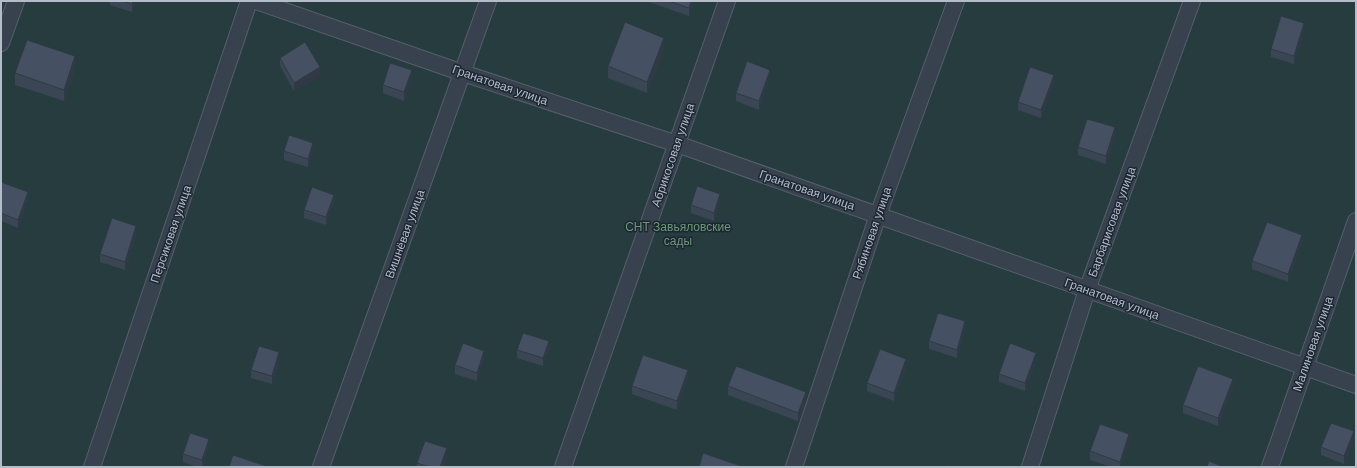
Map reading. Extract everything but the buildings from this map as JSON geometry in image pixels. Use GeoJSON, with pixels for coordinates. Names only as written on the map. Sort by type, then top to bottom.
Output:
{"type":"FeatureCollection","features":[{"type":"Feature","properties":{"kind":"street"},"geometry":{"type":"LineString","coordinates":[[1,43],[16,1]]}},
{"type":"Feature","properties":{"kind":"street","name":"Персиковая улица"},"geometry":{"type":"LineString","coordinates":[[92,467],[249,1]]}},
{"type":"Feature","properties":{"kind":"street","name":"Гранатовая улица"},"geometry":{"type":"LineString","coordinates":[[256,1],[463,73],[676,144],[1356,385]]}},
{"type":"Feature","properties":{"kind":"street","name":"Вишнёвая улица"},"geometry":{"type":"LineString","coordinates":[[321,467],[488,1]]}},
{"type":"Feature","properties":{"kind":"street","name":"Абрикосовая улица"},"geometry":{"type":"LineString","coordinates":[[563,467],[727,1]]}},
{"type":"Feature","properties":{"kind":"street","name":"Рябиновая улица"},"geometry":{"type":"LineString","coordinates":[[794,467],[878,216],[956,1]]}},
{"type":"Feature","properties":{"kind":"street","name":"Барбарисовая улица"},"geometry":{"type":"LineString","coordinates":[[1030,467],[1087,290],[1192,1]]}},
{"type":"Feature","properties":{"kind":"street","name":"Малиновая улица"},"geometry":{"type":"LineString","coordinates":[[1270,467],[1356,221]]}},
{"type":"Feature","properties":{"kind":"green space","name":"СНТ Завьяловские сады"},"geometry":{"type":"Polygon","coordinates":[[[1,1],[1356,1],[1356,467],[1,467],[1,1]]]}}]}
